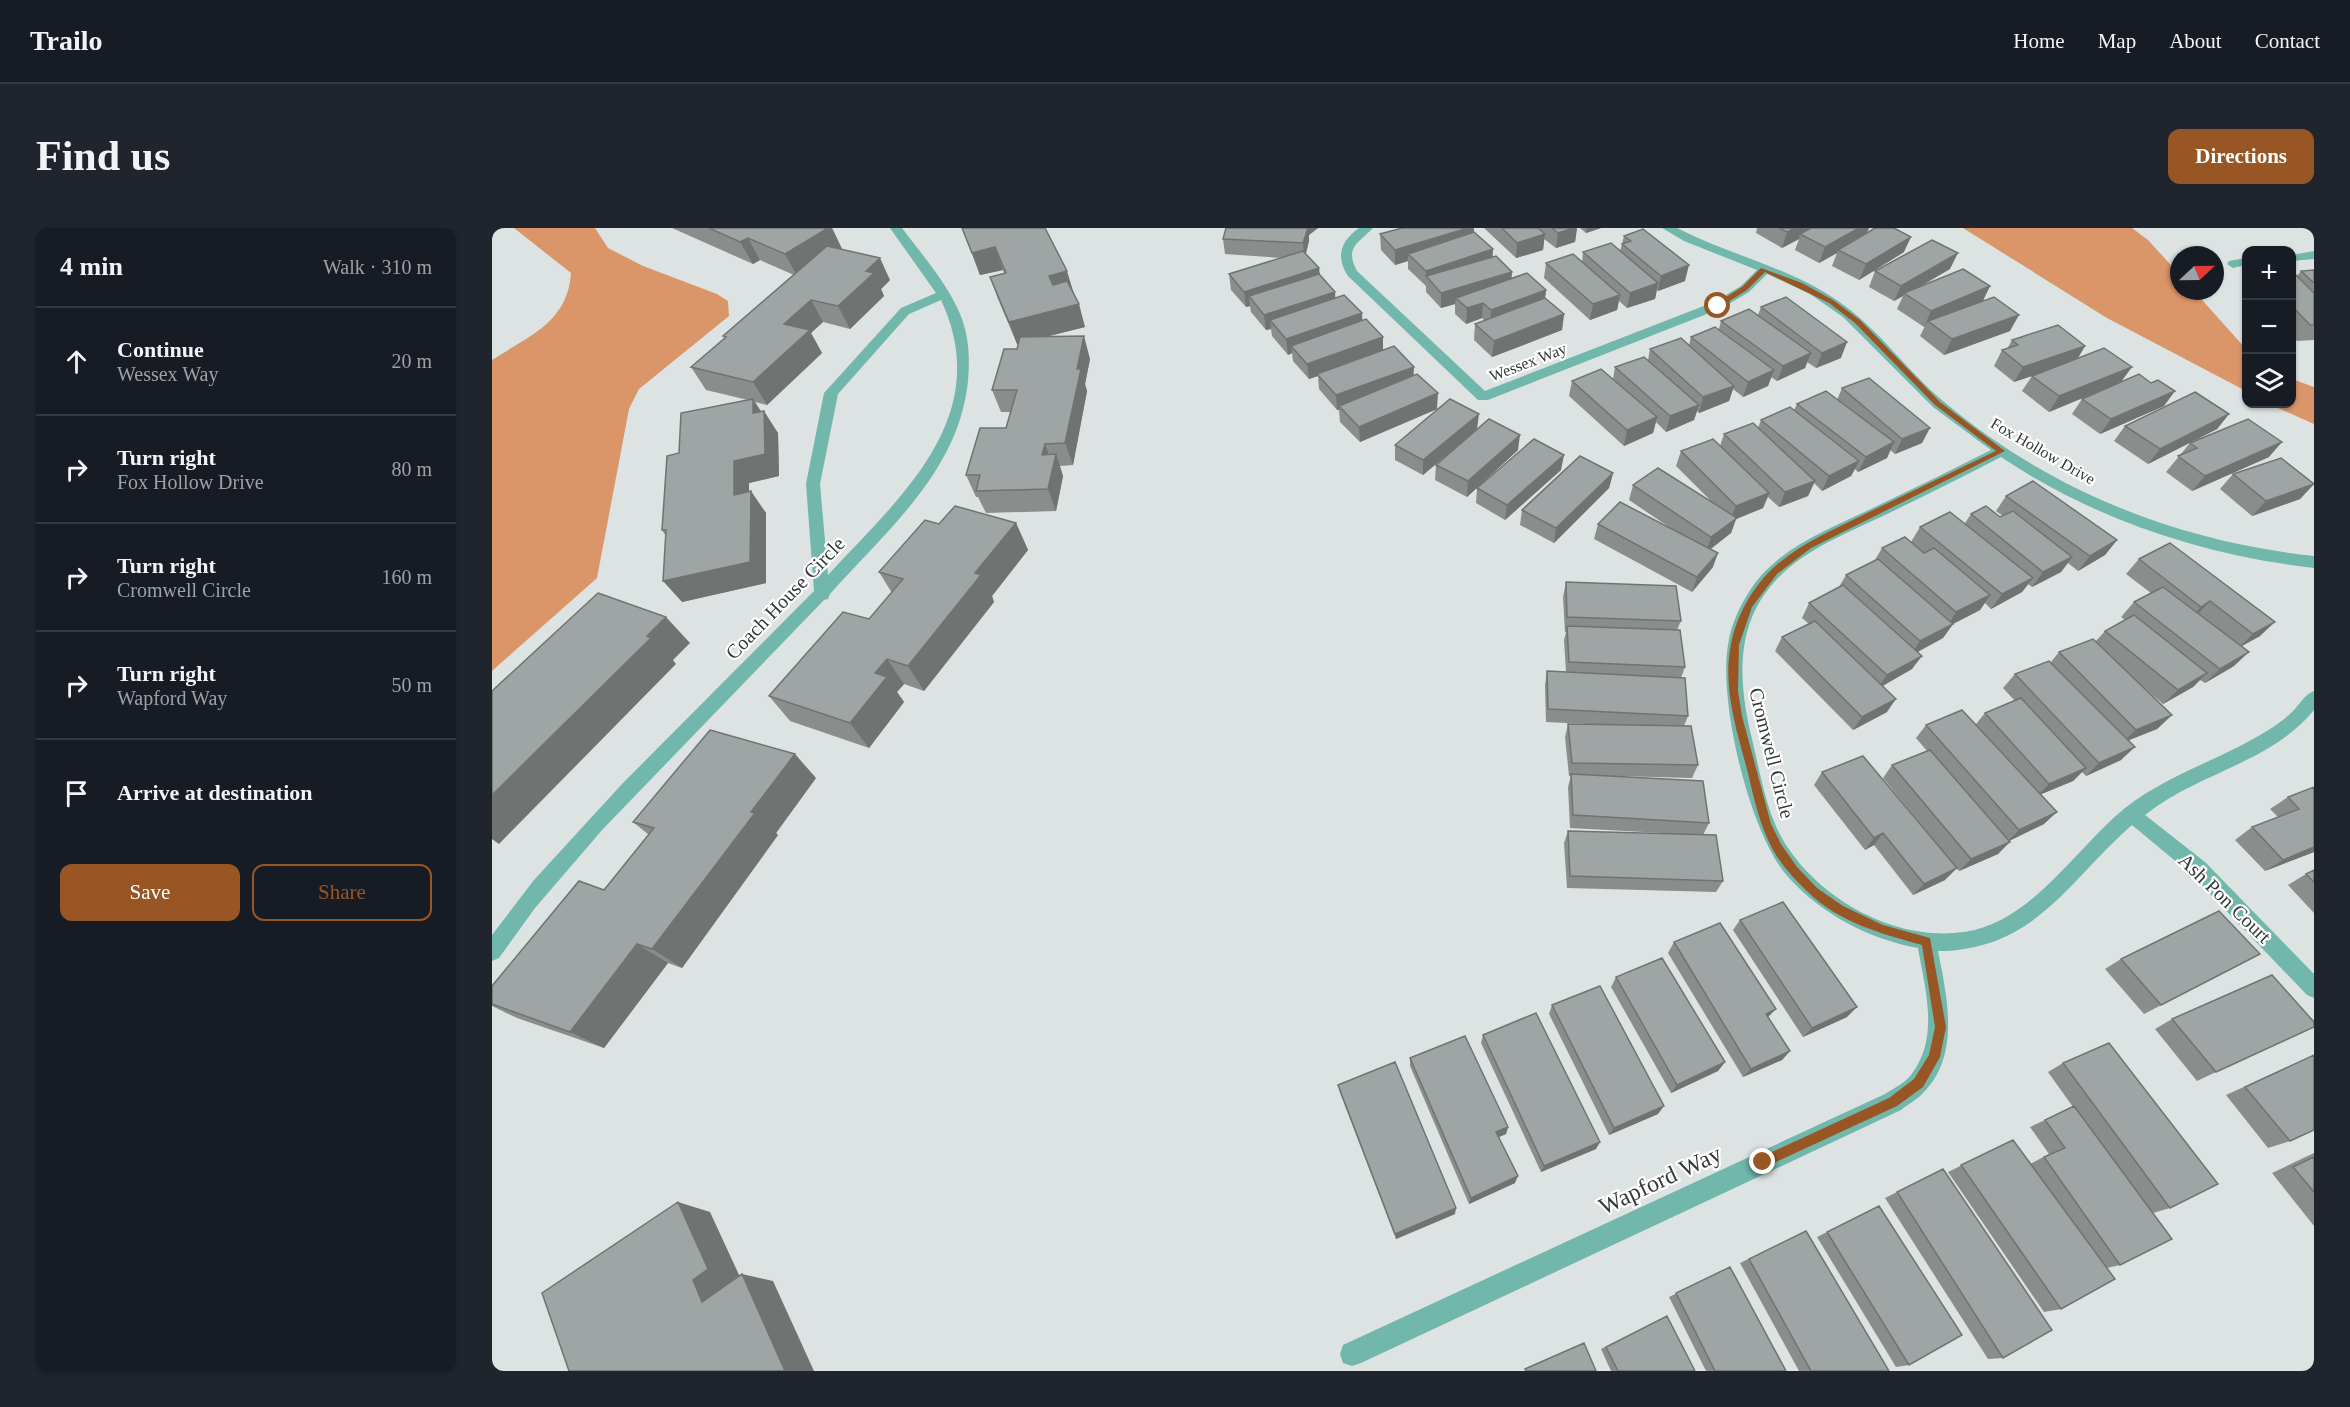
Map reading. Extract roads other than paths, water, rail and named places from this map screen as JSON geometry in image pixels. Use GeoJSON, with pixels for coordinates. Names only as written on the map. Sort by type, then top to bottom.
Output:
{"type":"FeatureCollection","features":[{"type":"Feature","properties":{"kind":"street","name":"Coach House Circle"},"geometry":{"type":"LineString","coordinates":[[492,952],[568,854],[638,778],[822,595],[911,493],[938,457],[956,408],[962,372],[962,347],[958,323],[944,294],[896,228]]}},
{"type":"Feature","properties":{"kind":"street","name":"Wessex Way"},"geometry":{"type":"LineString","coordinates":[[1367,228],[1351,241],[1345,253],[1345,262],[1352,273],[1483,397],[1718,306],[1745,289],[1764,270]]}},
{"type":"Feature","properties":{"kind":"street","name":"Fox Hollow Drive"},"geometry":{"type":"LineString","coordinates":[[1668,228],[1704,247],[1800,285],[1831,302],[1858,321],[1938,404],[2002,451],[2037,473],[2100,504],[2168,532],[2256,556],[2314,562]]}},
{"type":"Feature","properties":{"kind":"street"},"geometry":{"type":"LineString","coordinates":[[2296,257],[2314,255]]}},
{"type":"Feature","properties":{"kind":"street"},"geometry":{"type":"LineString","coordinates":[[2233,264],[2242,263]]}},
{"type":"Feature","properties":{"kind":"street"},"geometry":{"type":"LineString","coordinates":[[822,595],[813,484],[831,393],[905,311],[944,294]]}},
{"type":"Feature","properties":{"kind":"street","name":"Cromwell Circle"},"geometry":{"type":"LineString","coordinates":[[2002,451],[1808,546],[1774,572],[1749,605],[1734,645],[1733,691],[1737,716],[1766,824],[1777,847],[1793,870],[1814,891],[1839,909],[1886,931],[1927,941],[1961,941],[1988,936],[2012,926],[2032,911],[2131,814],[2159,794],[2266,741],[2304,713],[2314,698]]}},
{"type":"Feature","properties":{"kind":"street","name":"Ash Pon Court"},"geometry":{"type":"LineString","coordinates":[[2131,814],[2198,868],[2314,988]]}},
{"type":"Feature","properties":{"kind":"street","name":"Wapford Way"},"geometry":{"type":"LineString","coordinates":[[1352,1354],[1893,1102],[1918,1083],[1934,1057],[1940,1027],[1927,941]]}}]}
